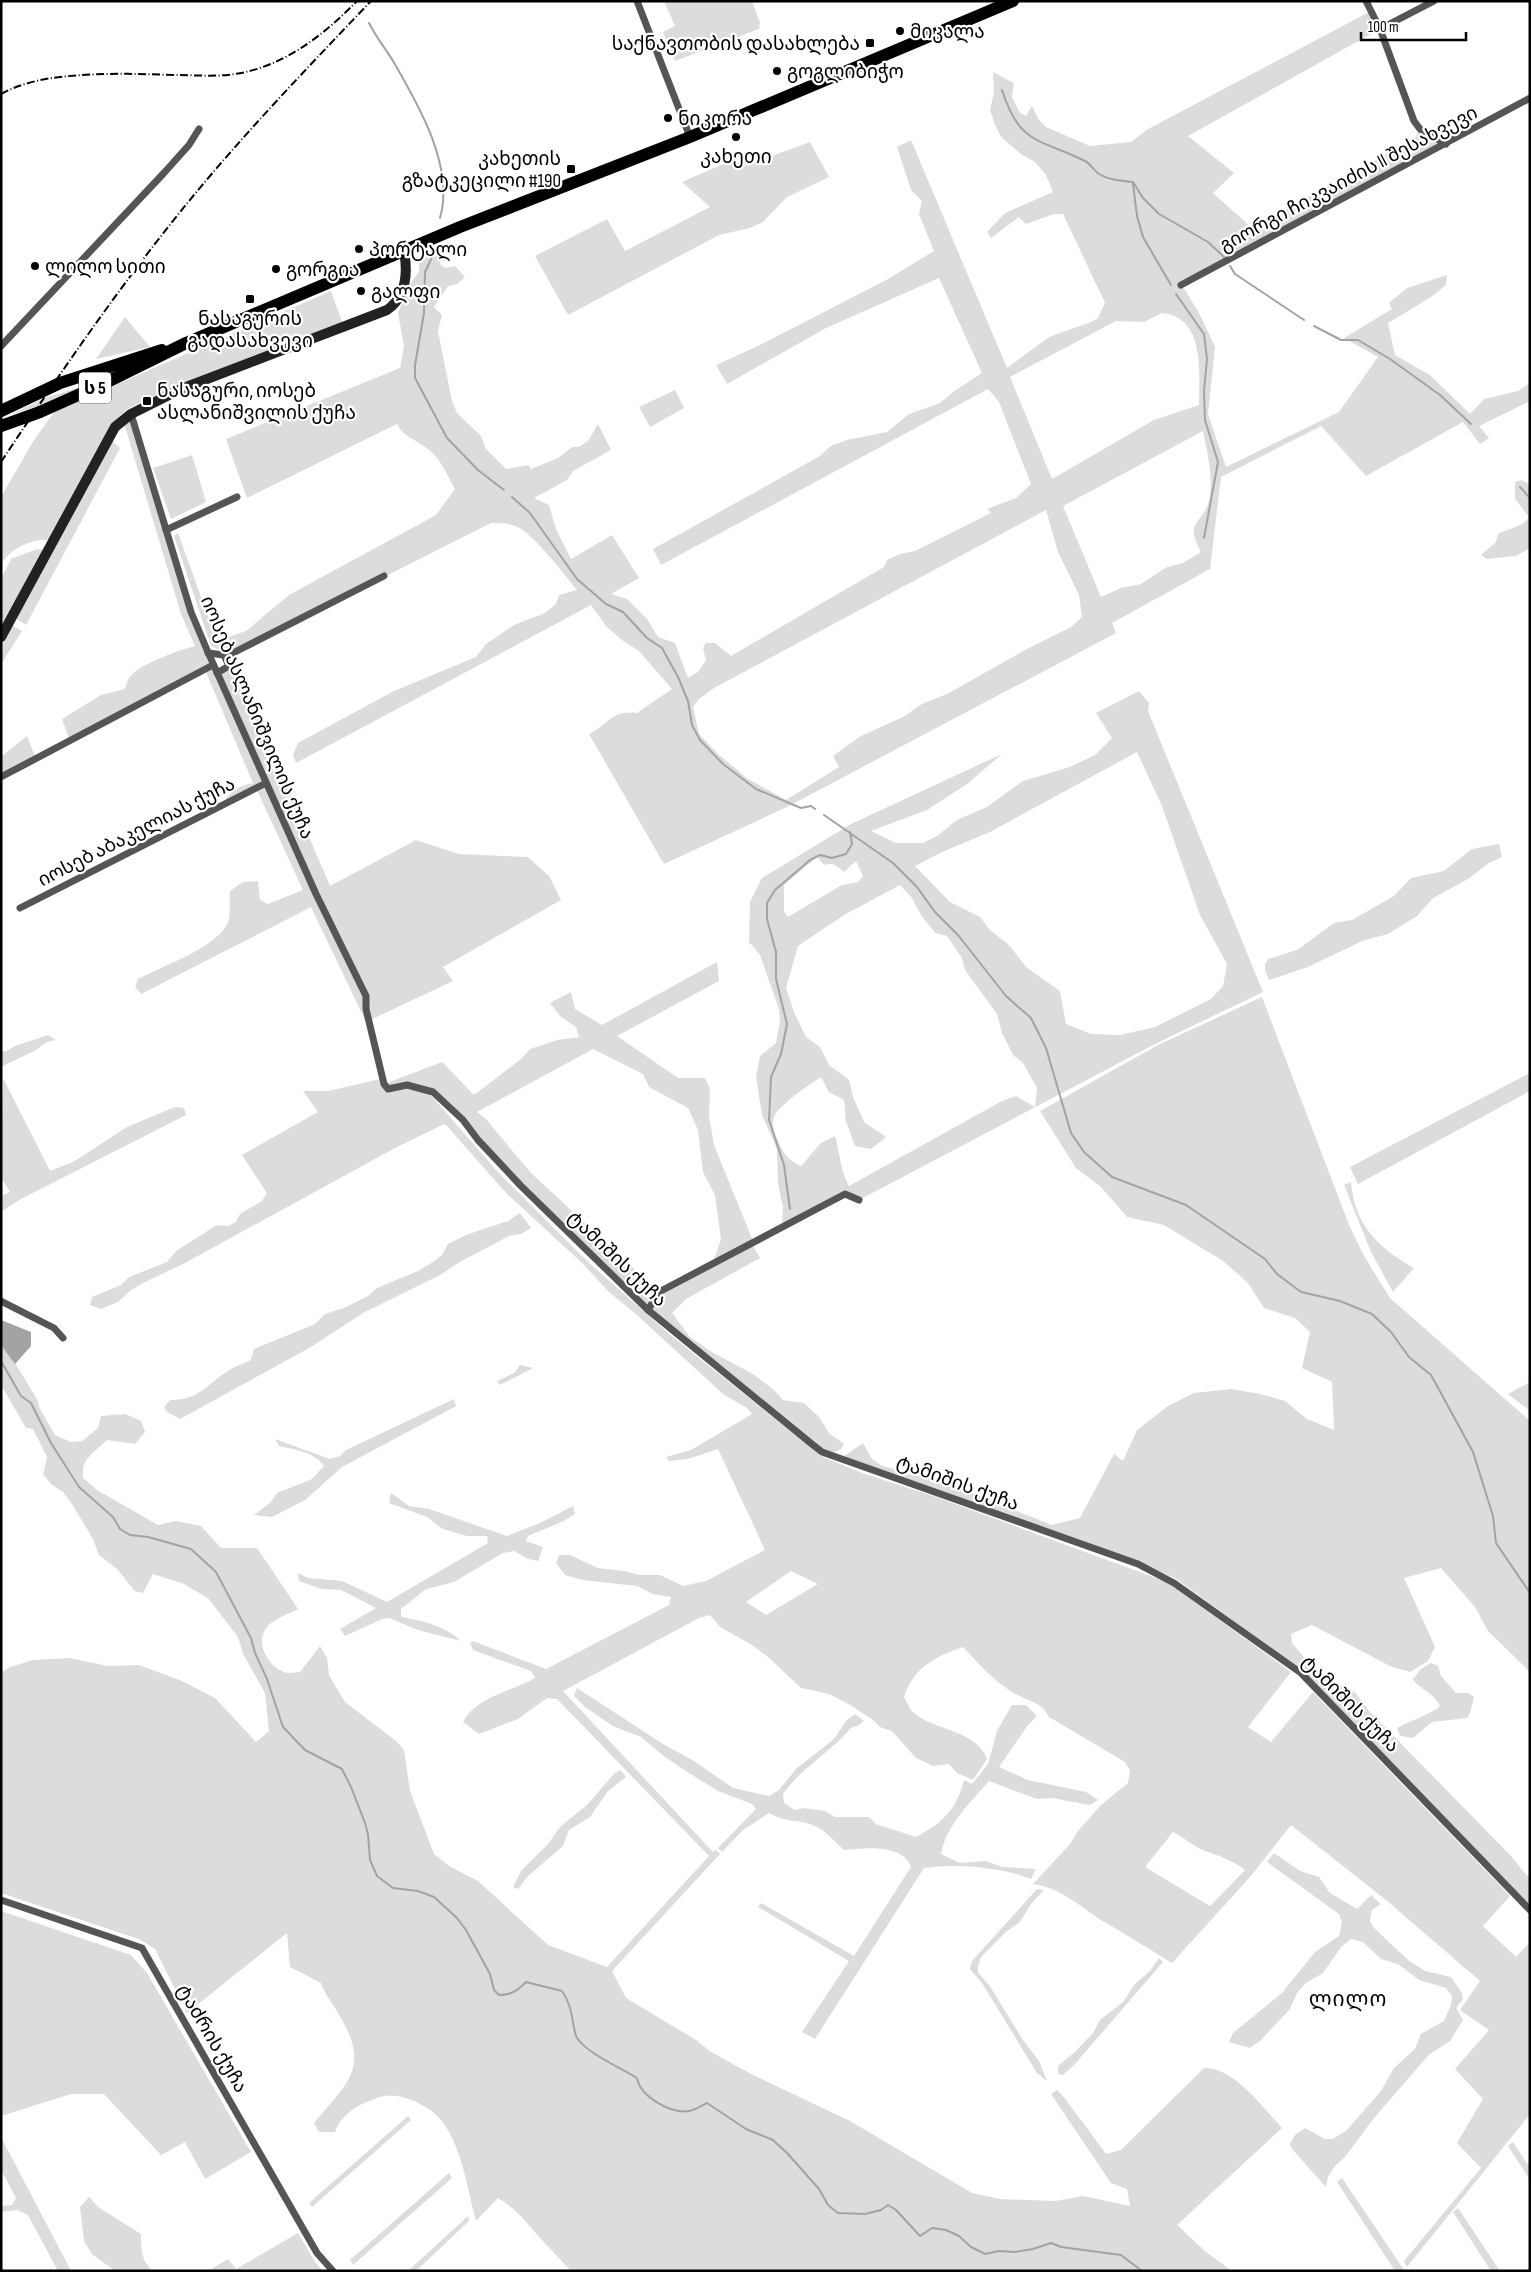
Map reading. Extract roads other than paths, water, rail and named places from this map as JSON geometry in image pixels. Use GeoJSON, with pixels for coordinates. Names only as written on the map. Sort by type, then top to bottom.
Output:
{"type":"FeatureCollection","features":[{"type":"Feature","properties":{"kind":"highway","name":"ს 5"},"geometry":{"type":"LineString","coordinates":[[1,426],[105,383],[186,343],[404,251],[690,137],[1005,3]]}},
{"type":"Feature","properties":{"kind":"highway","name":"ს 5"},"geometry":{"type":"LineString","coordinates":[[1,411],[60,383],[186,343]]}},
{"type":"Feature","properties":{"kind":"street"},"geometry":{"type":"LineString","coordinates":[[637,1],[690,137]]}},
{"type":"Feature","properties":{"kind":"street"},"geometry":{"type":"LineString","coordinates":[[1366,1],[1380,29],[1414,121],[1420,129],[1446,144]]}},
{"type":"Feature","properties":{"kind":"street"},"geometry":{"type":"LineString","coordinates":[[1380,29],[1434,1]]}},
{"type":"Feature","properties":{"kind":"street","name":"გიორგი ჩიკვაიძის II შესახვევი"},"geometry":{"type":"LineString","coordinates":[[1181,285],[1530,98]]}},
{"type":"Feature","properties":{"kind":"street"},"geometry":{"type":"LineString","coordinates":[[1,346],[189,145],[199,129]]}},
{"type":"Feature","properties":{"kind":"street"},"geometry":{"type":"LineString","coordinates":[[1,637],[115,427],[131,414],[181,390],[387,310],[396,303],[402,294],[407,268],[404,251]]}},
{"type":"Feature","properties":{"kind":"street","name":"იოსებ ასლანიშვილის ქუჩა"},"geometry":{"type":"LineString","coordinates":[[131,414],[191,612],[320,902],[366,996],[366,1009],[384,1084]]}},
{"type":"Feature","properties":{"kind":"street"},"geometry":{"type":"LineString","coordinates":[[166,530],[237,497]]}},
{"type":"Feature","properties":{"kind":"street"},"geometry":{"type":"LineString","coordinates":[[208,653],[231,654],[384,576]]}},
{"type":"Feature","properties":{"kind":"street"},"geometry":{"type":"LineString","coordinates":[[217,672],[229,666],[224,655]]}},
{"type":"Feature","properties":{"kind":"street"},"geometry":{"type":"LineString","coordinates":[[1,777],[213,665]]}},
{"type":"Feature","properties":{"kind":"street","name":"იოსებ აბაკელიას ქუჩა"},"geometry":{"type":"LineString","coordinates":[[20,908],[266,783]]}},
{"type":"Feature","properties":{"kind":"street","name":"ტამიშის ქუჩა"},"geometry":{"type":"LineString","coordinates":[[384,1084],[388,1089],[407,1085],[433,1092],[463,1120],[478,1140],[521,1186],[648,1310],[822,1452],[1138,1564],[1174,1583],[1301,1673],[1530,1910]]}},
{"type":"Feature","properties":{"kind":"street"},"geometry":{"type":"LineString","coordinates":[[648,1310],[660,1292],[737,1249],[844,1194],[860,1200]]}},
{"type":"Feature","properties":{"kind":"street"},"geometry":{"type":"LineString","coordinates":[[1,1301],[54,1328],[63,1338]]}},
{"type":"Feature","properties":{"kind":"street","name":"ტაძრის ქუჩა"},"geometry":{"type":"LineString","coordinates":[[1,1900],[142,1948],[317,2253],[334,2271]]}},
{"type":"Feature","properties":{"kind":"waterway"},"geometry":{"type":"LineString","coordinates":[[369,23],[413,96],[432,136],[442,178],[443,198],[440,218]]}},
{"type":"Feature","properties":{"kind":"waterway"},"geometry":{"type":"LineString","coordinates":[[1002,90],[1016,121],[1033,138],[1085,161],[1097,173],[1103,176],[1133,182],[1143,198],[1159,214],[1208,242],[1224,257]]}},
{"type":"Feature","properties":{"kind":"waterway"},"geometry":{"type":"LineString","coordinates":[[1133,184],[1137,216],[1143,237],[1171,285]]}},
{"type":"Feature","properties":{"kind":"waterway"},"geometry":{"type":"LineString","coordinates":[[433,255],[425,272],[424,313],[415,365],[415,378],[447,438],[478,470],[504,490]]}},
{"type":"Feature","properties":{"kind":"waterway"},"geometry":{"type":"LineString","coordinates":[[1230,266],[1235,274],[1304,320]]}},
{"type":"Feature","properties":{"kind":"waterway"},"geometry":{"type":"LineString","coordinates":[[1176,294],[1204,334],[1207,359],[1204,391],[1205,420],[1218,462],[1204,538]]}},
{"type":"Feature","properties":{"kind":"waterway"},"geometry":{"type":"LineString","coordinates":[[1314,326],[1341,340],[1358,340],[1390,359],[1440,395],[1471,424]]}},
{"type":"Feature","properties":{"kind":"waterway"},"geometry":{"type":"LineString","coordinates":[[1520,487],[1530,498]]}},
{"type":"Feature","properties":{"kind":"waterway"},"geometry":{"type":"LineString","coordinates":[[512,497],[530,513],[577,579],[606,604],[623,612],[647,638],[662,648],[678,677],[688,701],[692,725],[700,740],[723,764],[756,789],[801,808],[811,806],[815,809]]}},
{"type":"Feature","properties":{"kind":"waterway"},"geometry":{"type":"LineString","coordinates":[[824,815],[893,863],[917,887],[935,912],[958,935],[1006,996],[1031,1018],[1046,1048],[1071,1133],[1084,1152],[1112,1177],[1186,1205],[1265,1259],[1277,1274],[1301,1292],[1340,1301],[1372,1314],[1391,1332],[1409,1357],[1431,1375],[1473,1452],[1493,1516],[1496,1543],[1530,1593]]}},
{"type":"Feature","properties":{"kind":"waterway"},"geometry":{"type":"LineString","coordinates":[[790,1209],[784,1165],[769,1120],[771,1077],[781,1054],[787,1024],[776,979],[776,952],[767,919],[767,903],[775,890],[810,860],[820,855],[832,858],[846,854],[852,844],[850,832]]}},
{"type":"Feature","properties":{"kind":"waterway"},"geometry":{"type":"LineString","coordinates":[[1,1361],[21,1396],[31,1403],[51,1443],[79,1487],[113,1517],[120,1529],[130,1535],[148,1537],[191,1549],[216,1572],[251,1638],[283,1727],[305,1750],[342,1769],[365,1823],[370,1860],[377,1876],[393,1888],[418,1891],[434,1897],[457,1918],[466,1930],[490,1974],[494,1990],[499,1995],[514,1992],[526,1982],[562,1991],[570,2008],[576,2036],[586,2048],[637,2078],[639,2085],[644,2091],[665,2107],[673,2110],[689,2111],[707,2103],[746,2129],[773,2140],[819,2189],[828,2205],[838,2213],[865,2214],[881,2210],[888,2205],[896,2210],[920,2236],[932,2228],[946,2230],[959,2236],[971,2247],[985,2254],[999,2251],[1015,2252],[1051,2243],[1061,2247],[1121,2255],[1142,2271]]}},
{"type":"Feature","properties":{"kind":"railway"},"geometry":{"type":"LineString","coordinates":[[1,94],[21,85],[51,78],[94,74],[204,76],[235,74],[253,70],[286,57],[302,48],[331,26],[357,1]]}},
{"type":"Feature","properties":{"kind":"railway"},"geometry":{"type":"LineString","coordinates":[[1,462],[98,320],[177,216],[244,136],[371,1]]}},
{"type":"Feature","properties":{"kind":"place","name":"მიკალა"},"geometry":{"type":"Point","coordinates":[900,31]}},
{"type":"Feature","properties":{"kind":"place","name":"საქნავთობის დასახლება"},"geometry":{"type":"Point","coordinates":[870,43]}},
{"type":"Feature","properties":{"kind":"place","name":"გოგლიბიჭო"},"geometry":{"type":"Point","coordinates":[777,71]}},
{"type":"Feature","properties":{"kind":"place","name":"ნიკორა"},"geometry":{"type":"Point","coordinates":[668,118]}},
{"type":"Feature","properties":{"kind":"place","name":"კახეთი"},"geometry":{"type":"Point","coordinates":[736,137]}},
{"type":"Feature","properties":{"kind":"place","name":"კახეთის გზატკეცილი #190"},"geometry":{"type":"Point","coordinates":[571,169]}},
{"type":"Feature","properties":{"kind":"place","name":"პორტალი"},"geometry":{"type":"Point","coordinates":[359,249]}},
{"type":"Feature","properties":{"kind":"place","name":"ლილო სითი"},"geometry":{"type":"Point","coordinates":[35,266]}},
{"type":"Feature","properties":{"kind":"place","name":"გორგია"},"geometry":{"type":"Point","coordinates":[276,269]}},
{"type":"Feature","properties":{"kind":"place","name":"გალფი"},"geometry":{"type":"Point","coordinates":[361,291]}},
{"type":"Feature","properties":{"kind":"place","name":"ნასაგურის გადასახვევი"},"geometry":{"type":"Point","coordinates":[250,299]}},
{"type":"Feature","properties":{"kind":"place","name":"ნასაგური, იოსებ ასლანიშვილის ქუჩა"},"geometry":{"type":"Point","coordinates":[147,401]}},
{"type":"Feature","properties":{"kind":"district","name":"ლილო"},"geometry":{"type":"Point","coordinates":[1348,1999]}}]}
